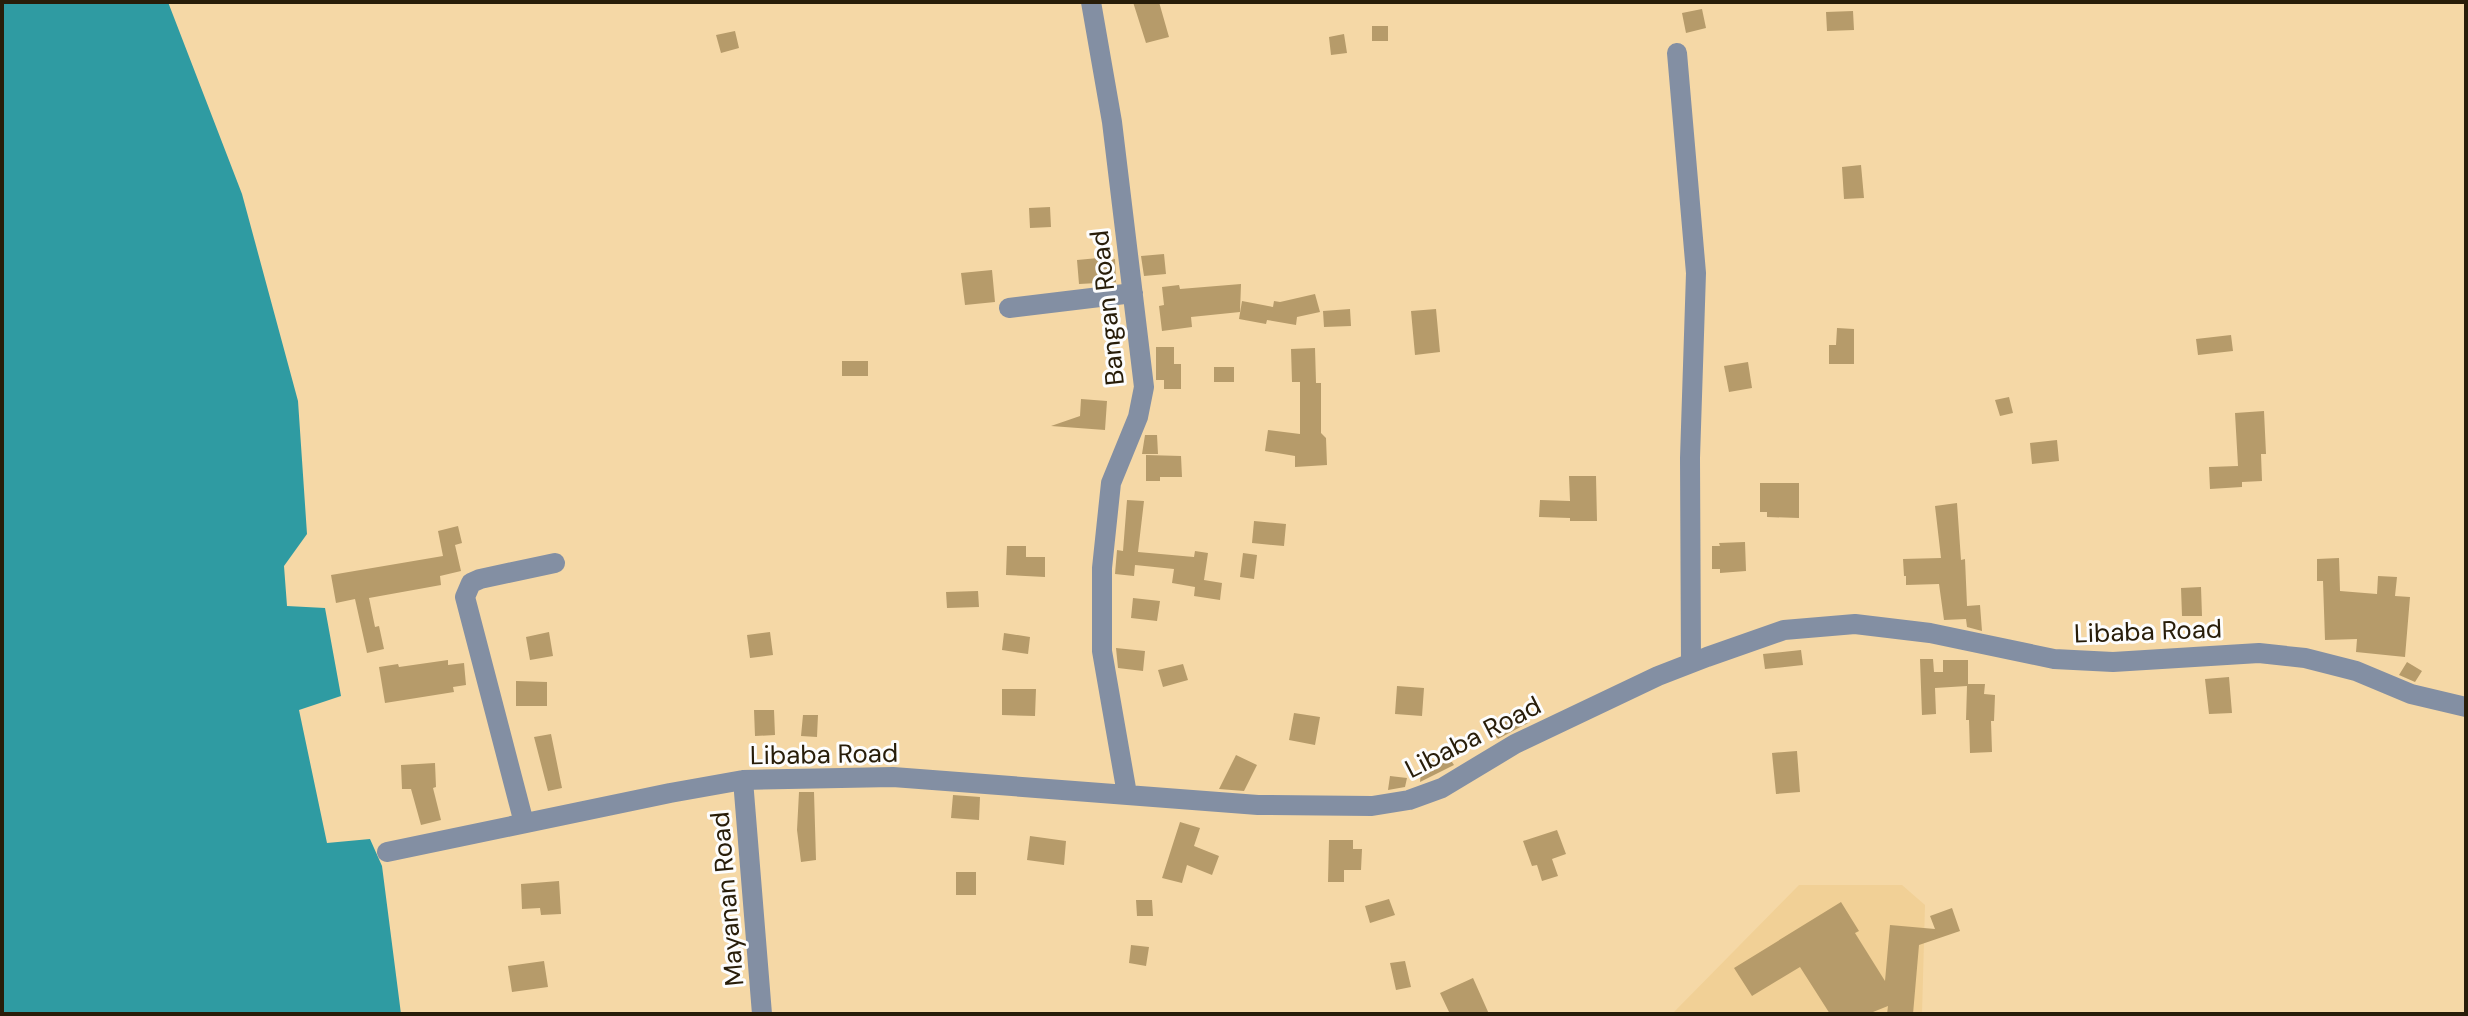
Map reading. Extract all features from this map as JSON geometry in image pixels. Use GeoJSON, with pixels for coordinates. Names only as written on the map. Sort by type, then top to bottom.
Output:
{"type":"FeatureCollection","features":[{"type":"Feature","properties":{"kind":"street","name":"Bangan Road"},"geometry":{"type":"LineString","coordinates":[[1091,2],[1112,122],[1144,387],[1138,417],[1111,483],[1102,568],[1102,651],[1127,794]]}},
{"type":"Feature","properties":{"kind":"street"},"geometry":{"type":"LineString","coordinates":[[1677,53],[1696,273],[1690,458],[1691,663]]}},
{"type":"Feature","properties":{"kind":"street"},"geometry":{"type":"LineString","coordinates":[[1009,308],[1133,293]]}},
{"type":"Feature","properties":{"kind":"street"},"geometry":{"type":"LineString","coordinates":[[524,823],[465,597],[471,583],[480,579],[555,563]]}},
{"type":"Feature","properties":{"kind":"street","name":"Libaba Road"},"geometry":{"type":"LineString","coordinates":[[387,852],[743,780],[893,777],[1258,805],[1372,806],[1409,800],[1442,788],[1515,744],[1691,663],[1784,630],[1855,624],[1930,633],[2054,659],[2113,662],[2259,653],[2305,658],[2356,671],[2411,694],[2466,707]]}},
{"type":"Feature","properties":{"kind":"street","name":"Mayanan Road"},"geometry":{"type":"LineString","coordinates":[[743,780],[762,1014]]}},
{"type":"Feature","properties":{"kind":"shaded area"},"geometry":{"type":"Polygon","coordinates":[[[1799,885],[1902,885],[1925,905],[1922,1014],[1672,1014],[1799,885]]]}},
{"type":"Feature","properties":{"kind":"water"},"geometry":{"type":"Polygon","coordinates":[[[2,2],[168,2],[242,194],[298,401],[307,534],[284,566],[287,606],[325,608],[341,696],[299,710],[327,843],[370,839],[382,866],[401,1014],[2,1014],[2,2]]]}},
{"type":"Feature","properties":{"kind":"building"},"geometry":{"type":"Polygon","coordinates":[[[1133,2],[1159,2],[1169,37],[1146,43],[1133,2]]]}},
{"type":"Feature","properties":{"kind":"building"},"geometry":{"type":"Polygon","coordinates":[[[1702,9],[1706,28],[1686,33],[1682,13],[1702,9]]]}},
{"type":"Feature","properties":{"kind":"building"},"geometry":{"type":"Polygon","coordinates":[[[1853,11],[1854,30],[1827,31],[1826,12],[1853,11]]]}},
{"type":"Feature","properties":{"kind":"building"},"geometry":{"type":"Polygon","coordinates":[[[1372,26],[1388,26],[1388,41],[1372,41],[1372,26]]]}},
{"type":"Feature","properties":{"kind":"building"},"geometry":{"type":"Polygon","coordinates":[[[735,31],[739,48],[721,53],[716,35],[735,31]]]}},
{"type":"Feature","properties":{"kind":"building"},"geometry":{"type":"Polygon","coordinates":[[[1344,34],[1347,53],[1331,55],[1329,37],[1344,34]]]}},
{"type":"Feature","properties":{"kind":"building"},"geometry":{"type":"Polygon","coordinates":[[[1861,165],[1864,198],[1844,199],[1842,167],[1861,165]]]}},
{"type":"Feature","properties":{"kind":"building"},"geometry":{"type":"Polygon","coordinates":[[[1050,207],[1051,227],[1030,228],[1029,208],[1050,207]]]}},
{"type":"Feature","properties":{"kind":"building"},"geometry":{"type":"Polygon","coordinates":[[[1164,254],[1166,274],[1144,276],[1141,256],[1164,254]]]}},
{"type":"Feature","properties":{"kind":"building"},"geometry":{"type":"Polygon","coordinates":[[[1109,257],[1109,260],[1115,259],[1116,282],[1079,284],[1077,260],[1109,257]]]}},
{"type":"Feature","properties":{"kind":"building"},"geometry":{"type":"Polygon","coordinates":[[[992,270],[995,302],[965,305],[961,273],[992,270]]]}},
{"type":"Feature","properties":{"kind":"building"},"geometry":{"type":"Polygon","coordinates":[[[1241,284],[1240,312],[1191,317],[1192,327],[1162,331],[1159,306],[1164,305],[1162,287],[1179,285],[1180,289],[1241,284]]]}},
{"type":"Feature","properties":{"kind":"building"},"geometry":{"type":"Polygon","coordinates":[[[1315,294],[1320,312],[1297,317],[1296,325],[1239,319],[1242,301],[1273,307],[1274,301],[1315,294]]]}},
{"type":"Feature","properties":{"kind":"building"},"geometry":{"type":"Polygon","coordinates":[[[1350,309],[1351,326],[1324,327],[1323,311],[1350,309]]]}},
{"type":"Feature","properties":{"kind":"building"},"geometry":{"type":"Polygon","coordinates":[[[1436,309],[1440,352],[1415,355],[1411,311],[1436,309]]]}},
{"type":"Feature","properties":{"kind":"building"},"geometry":{"type":"Polygon","coordinates":[[[1837,328],[1854,329],[1854,364],[1829,364],[1829,345],[1836,345],[1837,328]]]}},
{"type":"Feature","properties":{"kind":"building"},"geometry":{"type":"Polygon","coordinates":[[[2231,335],[2233,351],[2198,355],[2196,339],[2231,335]]]}},
{"type":"Feature","properties":{"kind":"building"},"geometry":{"type":"Polygon","coordinates":[[[1156,347],[1174,347],[1174,364],[1181,364],[1181,389],[1164,389],[1164,380],[1156,380],[1156,347]]]}},
{"type":"Feature","properties":{"kind":"building"},"geometry":{"type":"Polygon","coordinates":[[[1315,348],[1316,383],[1321,383],[1321,433],[1326,438],[1327,465],[1295,467],[1295,456],[1265,451],[1268,430],[1300,434],[1300,382],[1292,382],[1291,349],[1315,348]]]}},
{"type":"Feature","properties":{"kind":"building"},"geometry":{"type":"Polygon","coordinates":[[[842,361],[868,361],[868,376],[842,376],[842,361]]]}},
{"type":"Feature","properties":{"kind":"building"},"geometry":{"type":"Polygon","coordinates":[[[1748,362],[1752,388],[1729,392],[1724,366],[1748,362]]]}},
{"type":"Feature","properties":{"kind":"building"},"geometry":{"type":"Polygon","coordinates":[[[1214,367],[1234,367],[1234,382],[1214,382],[1214,367]]]}},
{"type":"Feature","properties":{"kind":"building"},"geometry":{"type":"Polygon","coordinates":[[[2009,397],[2013,413],[2000,416],[1995,400],[2009,397]]]}},
{"type":"Feature","properties":{"kind":"building"},"geometry":{"type":"Polygon","coordinates":[[[1081,399],[1107,401],[1105,430],[1051,426],[1080,416],[1081,399]]]}},
{"type":"Feature","properties":{"kind":"building"},"geometry":{"type":"Polygon","coordinates":[[[2264,411],[2266,454],[2261,454],[2262,481],[2242,482],[2242,487],[2210,489],[2209,467],[2238,466],[2235,413],[2264,411]]]}},
{"type":"Feature","properties":{"kind":"building"},"geometry":{"type":"Polygon","coordinates":[[[1145,435],[1157,435],[1158,454],[1142,454],[1145,435]]]}},
{"type":"Feature","properties":{"kind":"building"},"geometry":{"type":"Polygon","coordinates":[[[2057,440],[2059,461],[2032,464],[2030,443],[2057,440]]]}},
{"type":"Feature","properties":{"kind":"building"},"geometry":{"type":"Polygon","coordinates":[[[1146,455],[1181,456],[1182,477],[1160,477],[1160,481],[1146,481],[1146,455]]]}},
{"type":"Feature","properties":{"kind":"building"},"geometry":{"type":"Polygon","coordinates":[[[1569,476],[1596,476],[1597,521],[1539,517],[1540,500],[1570,501],[1569,476]]]}},
{"type":"Feature","properties":{"kind":"building"},"geometry":{"type":"Polygon","coordinates":[[[1760,483],[1799,483],[1799,518],[1767,517],[1767,512],[1760,512],[1760,483]]]}},
{"type":"Feature","properties":{"kind":"building"},"geometry":{"type":"Polygon","coordinates":[[[1127,500],[1144,501],[1138,552],[1194,557],[1195,551],[1208,553],[1204,580],[1222,583],[1220,600],[1194,596],[1195,587],[1172,583],[1174,569],[1135,565],[1134,576],[1115,574],[1117,550],[1123,551],[1127,500]]]}},
{"type":"Feature","properties":{"kind":"building"},"geometry":{"type":"Polygon","coordinates":[[[1957,503],[1961,560],[1965,559],[1967,606],[1980,605],[1982,631],[1967,627],[1966,619],[1944,620],[1939,584],[1906,585],[1904,576],[1903,559],[1941,558],[1935,506],[1957,503]]]}},
{"type":"Feature","properties":{"kind":"building"},"geometry":{"type":"Polygon","coordinates":[[[1254,521],[1286,524],[1284,546],[1252,543],[1254,521]]]}},
{"type":"Feature","properties":{"kind":"building"},"geometry":{"type":"Polygon","coordinates":[[[458,526],[462,543],[455,545],[461,571],[440,576],[441,585],[369,598],[375,627],[379,626],[384,649],[367,653],[355,599],[336,603],[331,575],[443,556],[438,531],[458,526]]]}},
{"type":"Feature","properties":{"kind":"building"},"geometry":{"type":"Polygon","coordinates":[[[1745,542],[1746,571],[1720,573],[1720,569],[1712,569],[1712,546],[1745,542]]]}},
{"type":"Feature","properties":{"kind":"building"},"geometry":{"type":"Polygon","coordinates":[[[1007,546],[1026,546],[1026,557],[1045,557],[1045,577],[1006,575],[1007,546]]]}},
{"type":"Feature","properties":{"kind":"building"},"geometry":{"type":"Polygon","coordinates":[[[1243,553],[1257,555],[1254,579],[1240,577],[1243,553]]]}},
{"type":"Feature","properties":{"kind":"building"},"geometry":{"type":"Polygon","coordinates":[[[2339,558],[2340,591],[2377,594],[2378,576],[2397,577],[2395,596],[2410,597],[2405,657],[2356,652],[2357,639],[2325,640],[2323,581],[2317,581],[2317,559],[2339,558]]]}},
{"type":"Feature","properties":{"kind":"building"},"geometry":{"type":"Polygon","coordinates":[[[2201,587],[2202,616],[2182,616],[2181,588],[2201,587]]]}},
{"type":"Feature","properties":{"kind":"building"},"geometry":{"type":"Polygon","coordinates":[[[978,591],[979,607],[947,608],[946,592],[978,591]]]}},
{"type":"Feature","properties":{"kind":"building"},"geometry":{"type":"Polygon","coordinates":[[[1133,598],[1160,601],[1157,621],[1131,618],[1133,598]]]}},
{"type":"Feature","properties":{"kind":"building"},"geometry":{"type":"Polygon","coordinates":[[[549,632],[553,656],[530,660],[526,637],[549,632]]]}},
{"type":"Feature","properties":{"kind":"building"},"geometry":{"type":"Polygon","coordinates":[[[770,632],[773,655],[750,658],[747,635],[770,632]]]}},
{"type":"Feature","properties":{"kind":"building"},"geometry":{"type":"Polygon","coordinates":[[[1004,633],[1030,637],[1028,654],[1002,650],[1004,633]]]}},
{"type":"Feature","properties":{"kind":"building"},"geometry":{"type":"Polygon","coordinates":[[[1116,648],[1145,651],[1143,671],[1118,668],[1116,648]]]}},
{"type":"Feature","properties":{"kind":"building"},"geometry":{"type":"Polygon","coordinates":[[[1801,650],[1803,665],[1765,669],[1763,654],[1801,650]]]}},
{"type":"Feature","properties":{"kind":"building"},"geometry":{"type":"Polygon","coordinates":[[[1920,659],[1933,659],[1934,672],[1943,672],[1943,660],[1968,660],[1968,684],[1985,684],[1984,694],[1995,695],[1994,721],[1991,721],[1992,752],[1970,753],[1969,720],[1966,720],[1967,686],[1935,688],[1936,714],[1922,715],[1920,659]]]}},
{"type":"Feature","properties":{"kind":"building"},"geometry":{"type":"Polygon","coordinates":[[[448,660],[448,665],[464,663],[466,685],[453,687],[454,692],[385,703],[379,667],[448,660]]]}},
{"type":"Feature","properties":{"kind":"building"},"geometry":{"type":"Polygon","coordinates":[[[2407,662],[2422,671],[2415,682],[2399,675],[2407,662]]]}},
{"type":"Feature","properties":{"kind":"building"},"geometry":{"type":"Polygon","coordinates":[[[1183,664],[1188,680],[1163,687],[1158,670],[1183,664]]]}},
{"type":"Feature","properties":{"kind":"building"},"geometry":{"type":"Polygon","coordinates":[[[2229,677],[2232,713],[2209,714],[2205,679],[2229,677]]]}},
{"type":"Feature","properties":{"kind":"building"},"geometry":{"type":"Polygon","coordinates":[[[516,681],[547,682],[547,706],[516,706],[516,681]]]}},
{"type":"Feature","properties":{"kind":"building"},"geometry":{"type":"Polygon","coordinates":[[[1397,686],[1424,688],[1422,716],[1395,714],[1397,686]]]}},
{"type":"Feature","properties":{"kind":"building"},"geometry":{"type":"Polygon","coordinates":[[[1002,689],[1036,689],[1035,716],[1002,715],[1002,689]]]}},
{"type":"Feature","properties":{"kind":"building"},"geometry":{"type":"Polygon","coordinates":[[[1516,708],[1528,723],[1498,739],[1490,729],[1516,708]]]}},
{"type":"Feature","properties":{"kind":"building"},"geometry":{"type":"Polygon","coordinates":[[[754,710],[774,710],[775,735],[755,736],[754,710]]]}},
{"type":"Feature","properties":{"kind":"building"},"geometry":{"type":"Polygon","coordinates":[[[1294,713],[1320,717],[1315,745],[1289,740],[1294,713]]]}},
{"type":"Feature","properties":{"kind":"building"},"geometry":{"type":"Polygon","coordinates":[[[803,715],[818,715],[817,737],[801,736],[803,715]]]}},
{"type":"Feature","properties":{"kind":"building"},"geometry":{"type":"Polygon","coordinates":[[[551,734],[562,788],[548,791],[534,737],[551,734]]]}},
{"type":"Feature","properties":{"kind":"building"},"geometry":{"type":"Polygon","coordinates":[[[1797,751],[1800,792],[1776,794],[1772,753],[1797,751]]]}},
{"type":"Feature","properties":{"kind":"building"},"geometry":{"type":"Polygon","coordinates":[[[1236,755],[1257,765],[1244,791],[1219,789],[1236,755]]]}},
{"type":"Feature","properties":{"kind":"building"},"geometry":{"type":"Polygon","coordinates":[[[1422,759],[1452,762],[1454,765],[1420,782],[1422,759]]]}},
{"type":"Feature","properties":{"kind":"building"},"geometry":{"type":"Polygon","coordinates":[[[435,763],[436,787],[433,788],[441,820],[421,825],[411,789],[402,789],[401,765],[435,763]]]}},
{"type":"Feature","properties":{"kind":"building"},"geometry":{"type":"Polygon","coordinates":[[[1390,776],[1407,778],[1405,787],[1388,790],[1390,776]]]}},
{"type":"Feature","properties":{"kind":"building"},"geometry":{"type":"Polygon","coordinates":[[[799,792],[814,792],[816,860],[801,862],[797,830],[799,792]]]}},
{"type":"Feature","properties":{"kind":"building"},"geometry":{"type":"Polygon","coordinates":[[[953,795],[980,797],[979,820],[951,818],[953,795]]]}},
{"type":"Feature","properties":{"kind":"building"},"geometry":{"type":"Polygon","coordinates":[[[1180,822],[1200,828],[1194,846],[1219,856],[1212,875],[1187,865],[1182,883],[1162,878],[1180,822]]]}},
{"type":"Feature","properties":{"kind":"building"},"geometry":{"type":"Polygon","coordinates":[[[1557,830],[1566,854],[1552,859],[1558,876],[1542,881],[1537,865],[1532,866],[1523,841],[1557,830]]]}},
{"type":"Feature","properties":{"kind":"building"},"geometry":{"type":"Polygon","coordinates":[[[1030,836],[1066,841],[1064,865],[1027,860],[1030,836]]]}},
{"type":"Feature","properties":{"kind":"building"},"geometry":{"type":"Polygon","coordinates":[[[1329,840],[1353,840],[1353,849],[1362,849],[1361,870],[1344,870],[1344,882],[1328,882],[1329,840]]]}},
{"type":"Feature","properties":{"kind":"building"},"geometry":{"type":"Polygon","coordinates":[[[956,872],[976,872],[976,895],[956,895],[956,872]]]}},
{"type":"Feature","properties":{"kind":"building"},"geometry":{"type":"Polygon","coordinates":[[[559,881],[561,914],[541,915],[540,908],[522,909],[521,884],[559,881]]]}},
{"type":"Feature","properties":{"kind":"building"},"geometry":{"type":"Polygon","coordinates":[[[1389,899],[1395,915],[1370,923],[1365,906],[1389,899]]]}},
{"type":"Feature","properties":{"kind":"building"},"geometry":{"type":"Polygon","coordinates":[[[1136,900],[1152,900],[1153,916],[1137,916],[1136,900]]]}},
{"type":"Feature","properties":{"kind":"building"},"geometry":{"type":"Polygon","coordinates":[[[1841,902],[1859,931],[1855,933],[1885,981],[1890,925],[1935,929],[1930,916],[1952,908],[1960,931],[1919,945],[1913,1014],[1887,1014],[1888,1006],[1868,1014],[1830,1014],[1800,967],[1752,996],[1734,968],[1841,902]]]}},
{"type":"Feature","properties":{"kind":"building"},"geometry":{"type":"Polygon","coordinates":[[[1131,945],[1149,947],[1146,966],[1129,963],[1131,945]]]}},
{"type":"Feature","properties":{"kind":"building"},"geometry":{"type":"Polygon","coordinates":[[[544,961],[548,987],[512,992],[508,966],[544,961]]]}},
{"type":"Feature","properties":{"kind":"building"},"geometry":{"type":"Polygon","coordinates":[[[1405,961],[1411,987],[1396,990],[1390,963],[1405,961]]]}},
{"type":"Feature","properties":{"kind":"building"},"geometry":{"type":"Polygon","coordinates":[[[1473,978],[1489,1014],[1450,1014],[1440,993],[1473,978]]]}}]}
